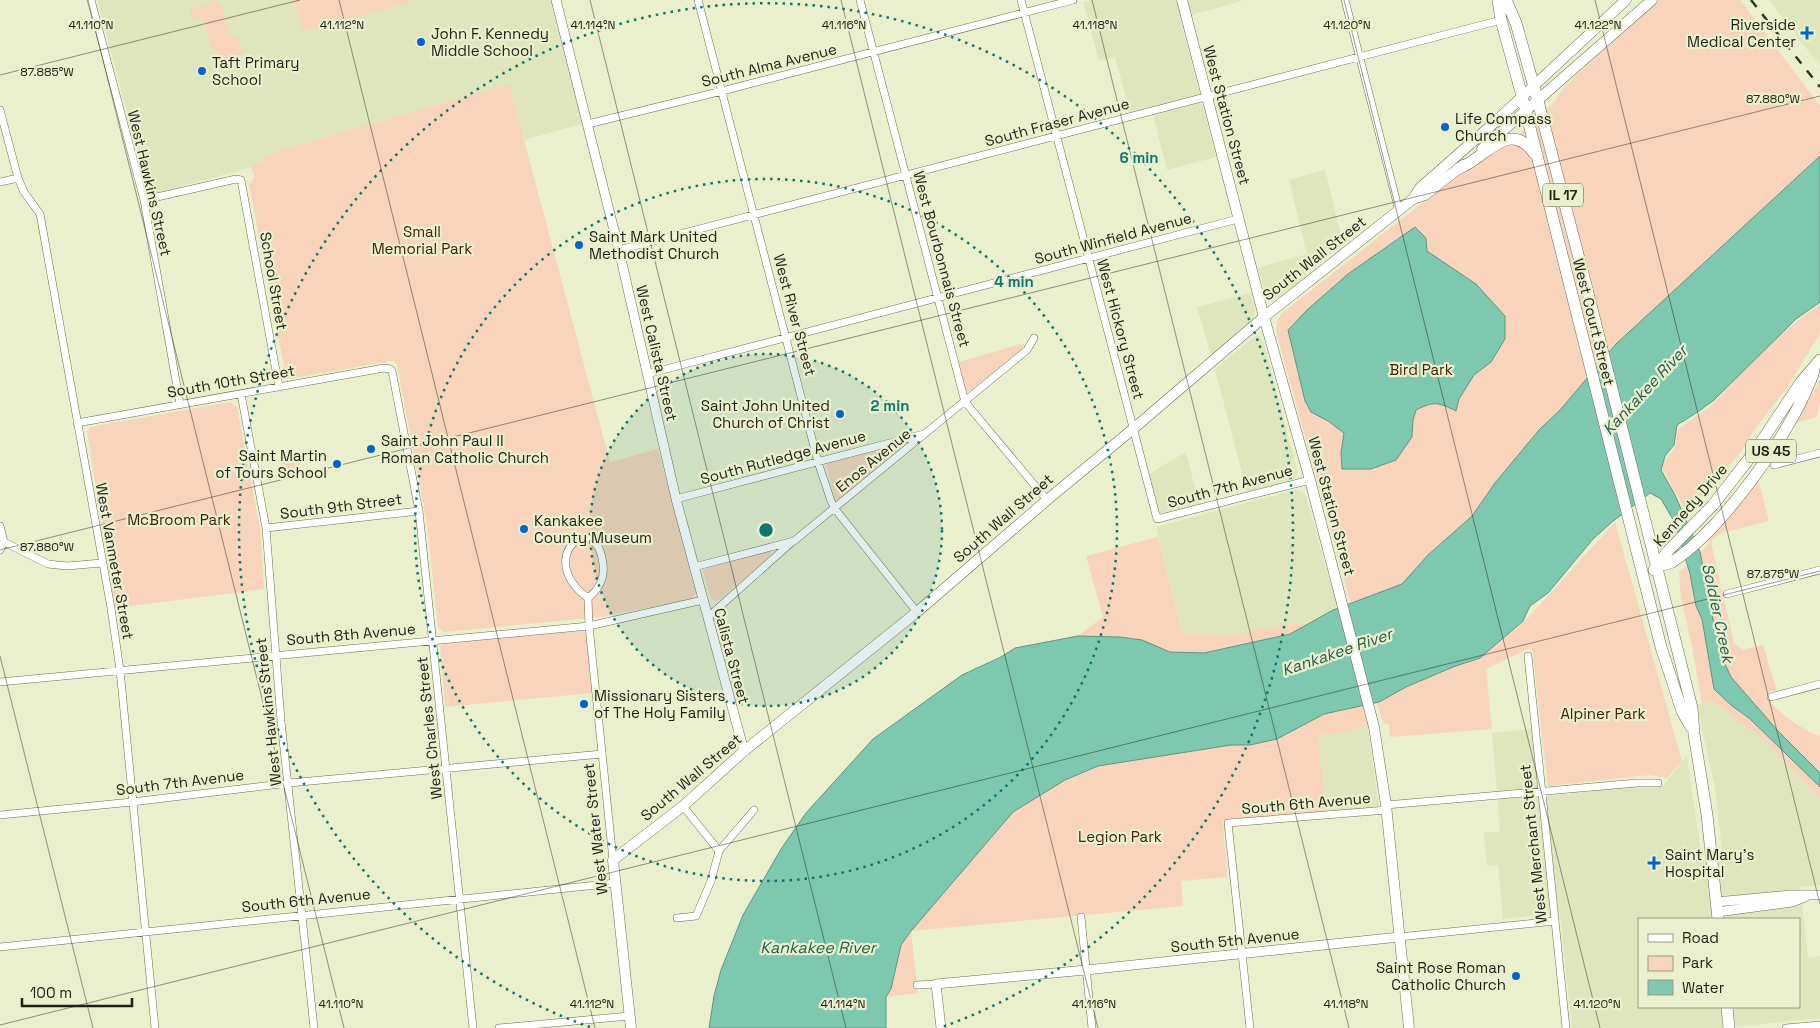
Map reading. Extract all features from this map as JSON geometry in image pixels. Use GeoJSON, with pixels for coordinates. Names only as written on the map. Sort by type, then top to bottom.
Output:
{"type":"FeatureCollection","features":[{"type":"Feature","properties":{"kind":"main road","name":"West Station Street"},"geometry":{"type":"LineString","coordinates":[[1182,0],[1238,219],[1310,480],[1374,727],[1386,808],[1408,1028]]}},
{"type":"Feature","properties":{"kind":"main road","name":"West Court Street"},"geometry":{"type":"LineString","coordinates":[[1498,0],[1501,20],[1522,96],[1661,647],[1682,710],[1694,734]]}},
{"type":"Feature","properties":{"kind":"main road","name":"West Court Street"},"geometry":{"type":"LineString","coordinates":[[1506,0],[1516,23],[1534,85],[1658,566],[1692,708],[1694,734],[1708,815],[1717,911]]}},
{"type":"Feature","properties":{"kind":"main road","name":"South Wall Street"},"geometry":{"type":"LineString","coordinates":[[613,860],[683,806],[744,751],[917,612],[1264,317],[1399,211],[1413,199],[1420,188],[1495,122],[1626,0]]}},
{"type":"Feature","properties":{"kind":"main road","name":"South Wall Street"},"geometry":{"type":"LineString","coordinates":[[1413,199],[1425,195],[1458,169],[1526,112],[1652,0]]}},
{"type":"Feature","properties":{"kind":"main road"},"geometry":{"type":"LineString","coordinates":[[1458,169],[1500,142],[1511,138],[1525,142],[1536,155]]}},
{"type":"Feature","properties":{"kind":"main road","name":"Kennedy Drive"},"geometry":{"type":"LineString","coordinates":[[1644,578],[1658,566],[1668,551],[1707,511],[1755,451],[1801,382],[1818,363]]}},
{"type":"Feature","properties":{"kind":"main road","name":"Kennedy Drive"},"geometry":{"type":"LineString","coordinates":[[1658,566],[1670,563],[1712,527],[1742,492],[1771,451],[1809,386],[1818,363]]}},
{"type":"Feature","properties":{"kind":"main road","name":"West Water Street"},"geometry":{"type":"LineString","coordinates":[[613,860],[630,1028]]}},
{"type":"Feature","properties":{"kind":"main road"},"geometry":{"type":"LineString","coordinates":[[1727,1008],[1729,1028]]}},
{"type":"Feature","properties":{"kind":"street","name":"West Hawkins Street"},"geometry":{"type":"LineString","coordinates":[[90,0],[144,200],[180,404]]}},
{"type":"Feature","properties":{"kind":"street","name":"West River Street"},"geometry":{"type":"LineString","coordinates":[[698,0],[818,462],[830,501],[917,612]]}},
{"type":"Feature","properties":{"kind":"street","name":"West Bourbonnais Street"},"geometry":{"type":"LineString","coordinates":[[860,0],[965,402],[1047,500]]}},
{"type":"Feature","properties":{"kind":"street","name":"West Hickory Street"},"geometry":{"type":"LineString","coordinates":[[1021,0],[1157,519]]}},
{"type":"Feature","properties":{"kind":"street","name":"South Alma Avenue"},"geometry":{"type":"LineString","coordinates":[[588,124],[1073,0]]}},
{"type":"Feature","properties":{"kind":"street"},"geometry":{"type":"LineString","coordinates":[[1345,0],[1399,211]]}},
{"type":"Feature","properties":{"kind":"street","name":"West Calista Street"},"geometry":{"type":"LineString","coordinates":[[560,1],[676,499],[694,567]]}},
{"type":"Feature","properties":{"kind":"street","name":"South Fraser Avenue"},"geometry":{"type":"LineString","coordinates":[[619,250],[1501,20]]}},
{"type":"Feature","properties":{"kind":"street","name":"West Vanmeter Street"},"geometry":{"type":"LineString","coordinates":[[0,110],[18,178],[24,192],[40,214],[120,670],[155,1028]]}},
{"type":"Feature","properties":{"kind":"street"},"geometry":{"type":"LineString","coordinates":[[0,182],[18,178]]}},
{"type":"Feature","properties":{"kind":"street","name":"School Street"},"geometry":{"type":"LineString","coordinates":[[144,200],[236,179],[241,180],[279,386]]}},
{"type":"Feature","properties":{"kind":"street","name":"South Winfield Avenue"},"geometry":{"type":"LineString","coordinates":[[647,374],[1238,219]]}},
{"type":"Feature","properties":{"kind":"street","name":"Enos Avenue"},"geometry":{"type":"LineString","coordinates":[[708,617],[794,540],[835,509],[1027,350],[1034,338]]}},
{"type":"Feature","properties":{"kind":"street","name":"South 10th Street"},"geometry":{"type":"LineString","coordinates":[[77,423],[279,386],[384,368],[390,369]]}},
{"type":"Feature","properties":{"kind":"street","name":"West Charles Street"},"geometry":{"type":"LineString","coordinates":[[390,369],[393,374],[420,511],[473,1028]]}},
{"type":"Feature","properties":{"kind":"street","name":"West Hawkins Street"},"geometry":{"type":"LineString","coordinates":[[241,394],[266,528],[276,655],[314,1028]]}},
{"type":"Feature","properties":{"kind":"street","name":"South Rutledge Avenue"},"geometry":{"type":"LineString","coordinates":[[676,499],[926,434]]}},
{"type":"Feature","properties":{"kind":"street"},"geometry":{"type":"LineString","coordinates":[[1774,465],[1820,453]]}},
{"type":"Feature","properties":{"kind":"street","name":"South 7th Avenue"},"geometry":{"type":"LineString","coordinates":[[1157,519],[1310,480]]}},
{"type":"Feature","properties":{"kind":"street","name":"South 9th Street"},"geometry":{"type":"LineString","coordinates":[[266,528],[420,511]]}},
{"type":"Feature","properties":{"kind":"street"},"geometry":{"type":"LineString","coordinates":[[0,526],[4,542],[0,550]]}},
{"type":"Feature","properties":{"kind":"street"},"geometry":{"type":"LineString","coordinates":[[584,538],[594,540],[597,544],[602,556],[604,573],[600,585],[588,598],[570,580],[566,556],[571,545],[584,538]]}},
{"type":"Feature","properties":{"kind":"street","name":"Enos Avenue"},"geometry":{"type":"LineString","coordinates":[[694,567],[794,540]]}},
{"type":"Feature","properties":{"kind":"street"},"geometry":{"type":"LineString","coordinates":[[4,542],[48,564],[67,566],[102,564]]}},
{"type":"Feature","properties":{"kind":"street","name":"Calista Street"},"geometry":{"type":"LineString","coordinates":[[694,567],[744,751]]}},
{"type":"Feature","properties":{"kind":"street"},"geometry":{"type":"LineString","coordinates":[[1727,594],[1820,570]]}},
{"type":"Feature","properties":{"kind":"street","name":"West Water Street"},"geometry":{"type":"LineString","coordinates":[[588,598],[589,626],[613,860]]}},
{"type":"Feature","properties":{"kind":"street","name":"South 8th Avenue"},"geometry":{"type":"LineString","coordinates":[[0,682],[589,626],[703,600]]}},
{"type":"Feature","properties":{"kind":"street","name":"West Merchant Street"},"geometry":{"type":"LineString","coordinates":[[1528,656],[1566,1028]]}},
{"type":"Feature","properties":{"kind":"street"},"geometry":{"type":"LineString","coordinates":[[1771,697],[1820,684]]}},
{"type":"Feature","properties":{"kind":"street","name":"South 7th Avenue"},"geometry":{"type":"LineString","coordinates":[[0,815],[132,802],[289,783],[602,754]]}},
{"type":"Feature","properties":{"kind":"street","name":"South 6th Avenue"},"geometry":{"type":"LineString","coordinates":[[1242,954],[1228,823],[1542,792],[1658,783]]}},
{"type":"Feature","properties":{"kind":"street"},"geometry":{"type":"LineString","coordinates":[[683,806],[719,851]]}},
{"type":"Feature","properties":{"kind":"street"},"geometry":{"type":"LineString","coordinates":[[678,918],[696,916],[711,880],[719,851],[754,810]]}},
{"type":"Feature","properties":{"kind":"street","name":"South 6th Avenue"},"geometry":{"type":"LineString","coordinates":[[0,947],[303,914],[460,900],[616,883]]}},
{"type":"Feature","properties":{"kind":"street"},"geometry":{"type":"LineString","coordinates":[[1717,911],[1791,895],[1820,895]]}},
{"type":"Feature","properties":{"kind":"street"},"geometry":{"type":"LineString","coordinates":[[1081,917],[1092,1028]]}},
{"type":"Feature","properties":{"kind":"street","name":"South 5th Avenue"},"geometry":{"type":"LineString","coordinates":[[917,985],[1086,970],[1555,921]]}},
{"type":"Feature","properties":{"kind":"street"},"geometry":{"type":"LineString","coordinates":[[1242,954],[1250,1028]]}},
{"type":"Feature","properties":{"kind":"street"},"geometry":{"type":"LineString","coordinates":[[936,984],[941,1028]]}},
{"type":"Feature","properties":{"kind":"street"},"geometry":{"type":"LineString","coordinates":[[499,1028],[629,1016]]}},
{"type":"Feature","properties":{"kind":"street"},"geometry":{"type":"LineString","coordinates":[[1786,1028],[1820,1024]]}},
{"type":"Feature","properties":{"kind":"shaded area"},"geometry":{"type":"Polygon","coordinates":[[[97,0],[550,0],[582,124],[524,140],[509,84],[278,151],[251,167],[155,194],[149,194],[97,0]]]}},
{"type":"Feature","properties":{"kind":"shaded area"},"geometry":{"type":"Polygon","coordinates":[[[1090,0],[1242,1],[1180,18],[1216,157],[1167,170],[1151,107],[1130,112],[1115,57],[1099,61],[1083,2],[1090,0]]]}},
{"type":"Feature","properties":{"kind":"shaded area","name":"Riverside Medical Center"},"geometry":{"type":"Polygon","coordinates":[[[1769,0],[1820,0],[1820,66],[1769,0]]]}},
{"type":"Feature","properties":{"kind":"shaded area"},"geometry":{"type":"Polygon","coordinates":[[[1325,170],[1343,243],[1283,296],[1273,299],[1266,294],[1258,268],[1307,254],[1289,180],[1325,170]]]}},
{"type":"Feature","properties":{"kind":"shaded area"},"geometry":{"type":"Polygon","coordinates":[[[1251,293],[1255,310],[1254,319],[1211,355],[1197,307],[1251,293]]]}},
{"type":"Feature","properties":{"kind":"shaded area"},"geometry":{"type":"Polygon","coordinates":[[[1256,335],[1260,335],[1264,344],[1298,473],[1290,481],[1247,492],[1215,369],[1256,335]]]}},
{"type":"Feature","properties":{"kind":"shaded area"},"geometry":{"type":"Polygon","coordinates":[[[1186,452],[1199,504],[1160,513],[1147,475],[1186,452]]]}},
{"type":"Feature","properties":{"kind":"shaded area"},"geometry":{"type":"Polygon","coordinates":[[[1295,490],[1302,491],[1306,496],[1339,608],[1306,625],[1304,622],[1229,635],[1182,633],[1156,527],[1295,490]]]}},
{"type":"Feature","properties":{"kind":"shaded area","name":"Saint Mary's Hospital"},"geometry":{"type":"Polygon","coordinates":[[[1713,701],[1768,744],[1820,799],[1820,885],[1800,887],[1808,958],[1820,956],[1820,1018],[1723,1028],[1572,1028],[1560,913],[1503,919],[1498,865],[1487,866],[1484,833],[1500,831],[1492,733],[1532,729],[1538,797],[1645,785],[1663,786],[1687,756],[1702,861],[1723,859],[1715,788],[1697,705],[1713,701]]]}},
{"type":"Feature","properties":{"kind":"shaded area"},"geometry":{"type":"Polygon","coordinates":[[[1368,727],[1379,808],[1325,812],[1317,736],[1368,727]]]}},
{"type":"Feature","properties":{"kind":"green space"},"geometry":{"type":"Polygon","coordinates":[[[215,0],[221,6],[229,34],[239,40],[243,51],[239,57],[219,63],[217,58],[218,51],[211,48],[203,16],[195,18],[191,16],[190,9],[200,6],[205,8],[210,1],[215,0]]]}},
{"type":"Feature","properties":{"kind":"green space"},"geometry":{"type":"Polygon","coordinates":[[[294,0],[409,0],[409,3],[303,31],[294,0]]]}},
{"type":"Feature","properties":{"kind":"green space","name":"Bird Park"},"geometry":{"type":"Polygon","coordinates":[[[1659,0],[1740,0],[1820,106],[1820,156],[1616,344],[1561,409],[1539,430],[1495,483],[1472,516],[1428,555],[1402,584],[1351,604],[1276,331],[1278,319],[1281,314],[1453,179],[1511,142],[1555,101],[1566,85],[1659,0]]]}},
{"type":"Feature","properties":{"kind":"green space","name":"Small Memorial Park"},"geometry":{"type":"Polygon","coordinates":[[[509,84],[610,462],[658,449],[696,593],[692,599],[600,617],[444,632],[438,627],[427,523],[397,365],[394,361],[390,361],[289,379],[286,377],[249,184],[255,178],[251,167],[278,151],[509,84]]]}},
{"type":"Feature","properties":{"kind":"green space"},"geometry":{"type":"Polygon","coordinates":[[[1820,304],[1820,333],[1786,389],[1754,430],[1741,452],[1713,485],[1686,511],[1661,466],[1675,448],[1678,429],[1710,407],[1771,341],[1820,304]]]}},
{"type":"Feature","properties":{"kind":"green space"},"geometry":{"type":"Polygon","coordinates":[[[1021,344],[1024,345],[1022,349],[970,391],[965,391],[959,362],[1021,344]]]}},
{"type":"Feature","properties":{"kind":"green space"},"geometry":{"type":"Polygon","coordinates":[[[1820,381],[1820,402],[1816,417],[1795,423],[1820,381]]]}},
{"type":"Feature","properties":{"kind":"green space","name":"McBroom Park"},"geometry":{"type":"Polygon","coordinates":[[[230,402],[237,407],[260,529],[264,589],[115,608],[87,430],[90,427],[230,402]]]}},
{"type":"Feature","properties":{"kind":"green space"},"geometry":{"type":"Polygon","coordinates":[[[900,446],[899,450],[841,498],[835,500],[827,463],[900,446]]]}},
{"type":"Feature","properties":{"kind":"green space"},"geometry":{"type":"Polygon","coordinates":[[[299,459],[301,471],[283,474],[281,462],[299,459]]]}},
{"type":"Feature","properties":{"kind":"green space"},"geometry":{"type":"Polygon","coordinates":[[[1758,479],[1769,521],[1721,533],[1712,540],[1712,547],[1734,643],[1743,650],[1763,645],[1777,691],[1767,693],[1769,699],[1789,719],[1820,736],[1820,773],[1778,731],[1731,677],[1724,662],[1712,615],[1700,553],[1710,542],[1708,540],[1727,521],[1758,479]]]}},
{"type":"Feature","properties":{"kind":"green space","name":"Alpiner Park"},"geometry":{"type":"Polygon","coordinates":[[[1615,522],[1682,761],[1667,778],[1650,775],[1548,786],[1532,647],[1486,669],[1492,729],[1390,737],[1389,724],[1383,723],[1377,703],[1406,687],[1480,658],[1529,617],[1615,522]]]}},
{"type":"Feature","properties":{"kind":"green space"},"geometry":{"type":"Polygon","coordinates":[[[1158,537],[1182,633],[1229,635],[1304,622],[1306,625],[1290,634],[1204,653],[1170,652],[1142,640],[1120,637],[1078,636],[1103,617],[1086,556],[1158,537]]]}},
{"type":"Feature","properties":{"kind":"green space"},"geometry":{"type":"Polygon","coordinates":[[[770,551],[771,554],[769,558],[720,599],[716,601],[711,599],[703,571],[705,569],[770,551]]]}},
{"type":"Feature","properties":{"kind":"green space"},"geometry":{"type":"Polygon","coordinates":[[[1687,565],[1706,640],[1732,706],[1749,718],[1820,787],[1820,799],[1768,744],[1713,701],[1702,704],[1681,598],[1679,572],[1687,565]]]}},
{"type":"Feature","properties":{"kind":"green space"},"geometry":{"type":"Polygon","coordinates":[[[582,631],[587,637],[592,693],[445,707],[440,646],[447,643],[582,631]]]}},
{"type":"Feature","properties":{"kind":"green space","name":"Legion Park"},"geometry":{"type":"Polygon","coordinates":[[[1364,706],[1368,727],[1318,736],[1325,812],[1223,821],[1227,877],[1181,881],[1183,906],[911,931],[1013,812],[1065,780],[1103,763],[1277,740],[1324,714],[1364,706]]]}},
{"type":"Feature","properties":{"kind":"green space"},"geometry":{"type":"Polygon","coordinates":[[[911,931],[918,993],[886,997],[891,989],[901,945],[911,931]]]}},
{"type":"Feature","properties":{"kind":"water","name":"Kankakee River"},"geometry":{"type":"Polygon","coordinates":[[[1820,156],[1820,302],[1796,319],[1714,400],[1677,425],[1674,445],[1665,456],[1661,470],[1675,495],[1700,552],[1712,615],[1724,662],[1731,677],[1778,731],[1820,773],[1820,787],[1749,718],[1732,706],[1714,689],[1702,619],[1696,606],[1690,574],[1675,523],[1661,499],[1650,493],[1593,539],[1548,593],[1530,606],[1523,621],[1480,658],[1406,687],[1379,702],[1324,714],[1277,739],[1250,745],[1231,745],[1098,766],[1065,780],[1013,812],[901,945],[891,989],[886,997],[886,1028],[709,1028],[714,996],[721,970],[743,915],[781,849],[806,813],[873,739],[962,675],[1001,657],[1015,648],[1078,636],[1120,637],[1142,640],[1170,652],[1204,653],[1290,634],[1333,610],[1402,584],[1428,555],[1472,516],[1495,483],[1539,430],[1561,409],[1616,344],[1820,156]]]}},
{"type":"Feature","properties":{"kind":"water"},"geometry":{"type":"Polygon","coordinates":[[[1415,227],[1426,238],[1427,251],[1476,284],[1505,316],[1505,339],[1491,362],[1474,375],[1459,399],[1456,411],[1436,404],[1427,405],[1416,410],[1413,420],[1412,437],[1396,460],[1371,469],[1342,469],[1341,453],[1344,433],[1328,421],[1311,412],[1305,401],[1288,330],[1307,310],[1348,274],[1415,227]]]}},
{"type":"Feature","properties":{"kind":"railway"},"geometry":{"type":"LineString","coordinates":[[1751,0],[1820,87]]}},
{"type":"Feature","properties":{"kind":"place","name":"Riverside Medical Center"},"geometry":{"type":"Point","coordinates":[1807,33]}},
{"type":"Feature","properties":{"kind":"place","name":"John F. Kennedy Middle School"},"geometry":{"type":"Point","coordinates":[421,42]}},
{"type":"Feature","properties":{"kind":"place","name":"Taft Primary School"},"geometry":{"type":"Point","coordinates":[202,71]}},
{"type":"Feature","properties":{"kind":"place","name":"Life Compass Church"},"geometry":{"type":"Point","coordinates":[1445,127]}},
{"type":"Feature","properties":{"kind":"place","name":"Saint Mark United Methodist Church"},"geometry":{"type":"Point","coordinates":[579,245]}},
{"type":"Feature","properties":{"kind":"place","name":"Saint John United Church of Christ"},"geometry":{"type":"Point","coordinates":[840,414]}},
{"type":"Feature","properties":{"kind":"place","name":"Saint John Paul II Roman Catholic Church"},"geometry":{"type":"Point","coordinates":[371,449]}},
{"type":"Feature","properties":{"kind":"place","name":"Saint Martin of Tours School"},"geometry":{"type":"Point","coordinates":[337,464]}},
{"type":"Feature","properties":{"kind":"place","name":"Kankakee County Museum"},"geometry":{"type":"Point","coordinates":[524,529]}},
{"type":"Feature","properties":{"kind":"place","name":"Missionary Sisters of The Holy Family"},"geometry":{"type":"Point","coordinates":[584,704]}},
{"type":"Feature","properties":{"kind":"place","name":"Saint Mary's Hospital"},"geometry":{"type":"Point","coordinates":[1654,863]}},
{"type":"Feature","properties":{"kind":"place","name":"Saint Rose Roman Catholic Church"},"geometry":{"type":"Point","coordinates":[1516,976]}},
{"type":"Feature","properties":{"kind":"water label","name":"Soldier Creek"},"geometry":{"type":"Point","coordinates":[1718,613]}}]}
